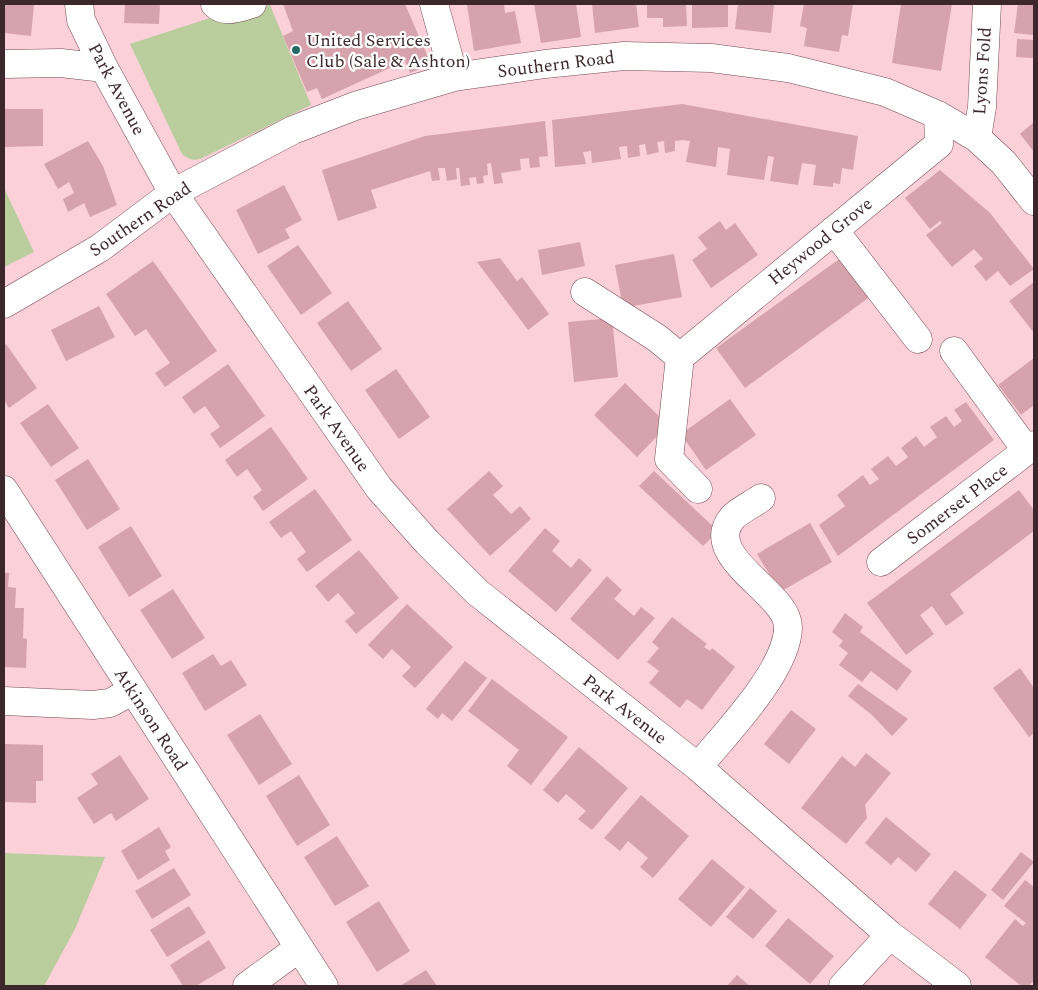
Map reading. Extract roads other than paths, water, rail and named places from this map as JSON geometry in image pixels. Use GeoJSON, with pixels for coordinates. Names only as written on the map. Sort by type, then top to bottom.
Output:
{"type":"FeatureCollection","features":[{"type":"Feature","properties":{"kind":"street","name":"Park Avenue"},"geometry":{"type":"LineString","coordinates":[[79,4],[81,20],[104,68],[173,193],[379,488],[427,542],[477,592],[698,767],[890,935],[957,986]]}},
{"type":"Feature","properties":{"kind":"street"},"geometry":{"type":"LineString","coordinates":[[215,4],[223,9],[252,4]]}},
{"type":"Feature","properties":{"kind":"street"},"geometry":{"type":"LineString","coordinates":[[434,4],[454,77]]}},
{"type":"Feature","properties":{"kind":"street","name":"Lyons Fold"},"geometry":{"type":"LineString","coordinates":[[977,138],[982,107],[987,4]]}},
{"type":"Feature","properties":{"kind":"street","name":"Southern Road"},"geometry":{"type":"LineString","coordinates":[[4,304],[100,248],[173,193],[294,130],[355,106],[454,77],[545,64],[624,56],[711,58],[788,68],[885,92],[938,115],[977,138],[1004,163],[1034,201]]}},
{"type":"Feature","properties":{"kind":"street"},"geometry":{"type":"LineString","coordinates":[[4,64],[61,63],[104,68]]}},
{"type":"Feature","properties":{"kind":"street","name":"Heywood Grove"},"geometry":{"type":"LineString","coordinates":[[680,357],[939,144],[938,115]]}},
{"type":"Feature","properties":{"kind":"street"},"geometry":{"type":"LineString","coordinates":[[834,230],[918,339]]}},
{"type":"Feature","properties":{"kind":"street"},"geometry":{"type":"LineString","coordinates":[[585,292],[657,338],[680,357],[669,459],[698,489]]}},
{"type":"Feature","properties":{"kind":"street"},"geometry":{"type":"LineString","coordinates":[[954,351],[1031,448]]}},
{"type":"Feature","properties":{"kind":"street","name":"Somerset Place"},"geometry":{"type":"LineString","coordinates":[[881,562],[1031,448]]}},
{"type":"Feature","properties":{"kind":"street","name":"Atkinson Road"},"geometry":{"type":"LineString","coordinates":[[4,490],[324,986]]}},
{"type":"Feature","properties":{"kind":"street"},"geometry":{"type":"LineString","coordinates":[[698,767],[762,690],[780,659],[788,638],[788,625],[784,612],[776,601],[744,571],[732,556],[726,540],[728,527],[734,517],[761,498]]}},
{"type":"Feature","properties":{"kind":"street"},"geometry":{"type":"LineString","coordinates":[[4,701],[93,705],[110,703],[132,691]]}},
{"type":"Feature","properties":{"kind":"street"},"geometry":{"type":"LineString","coordinates":[[843,986],[890,935]]}},
{"type":"Feature","properties":{"kind":"street"},"geometry":{"type":"LineString","coordinates":[[247,986],[299,948]]}},
{"type":"Feature","properties":{"kind":"place","name":"United Services Club (Sale & Ashton)"},"geometry":{"type":"Point","coordinates":[296,50]}}]}
